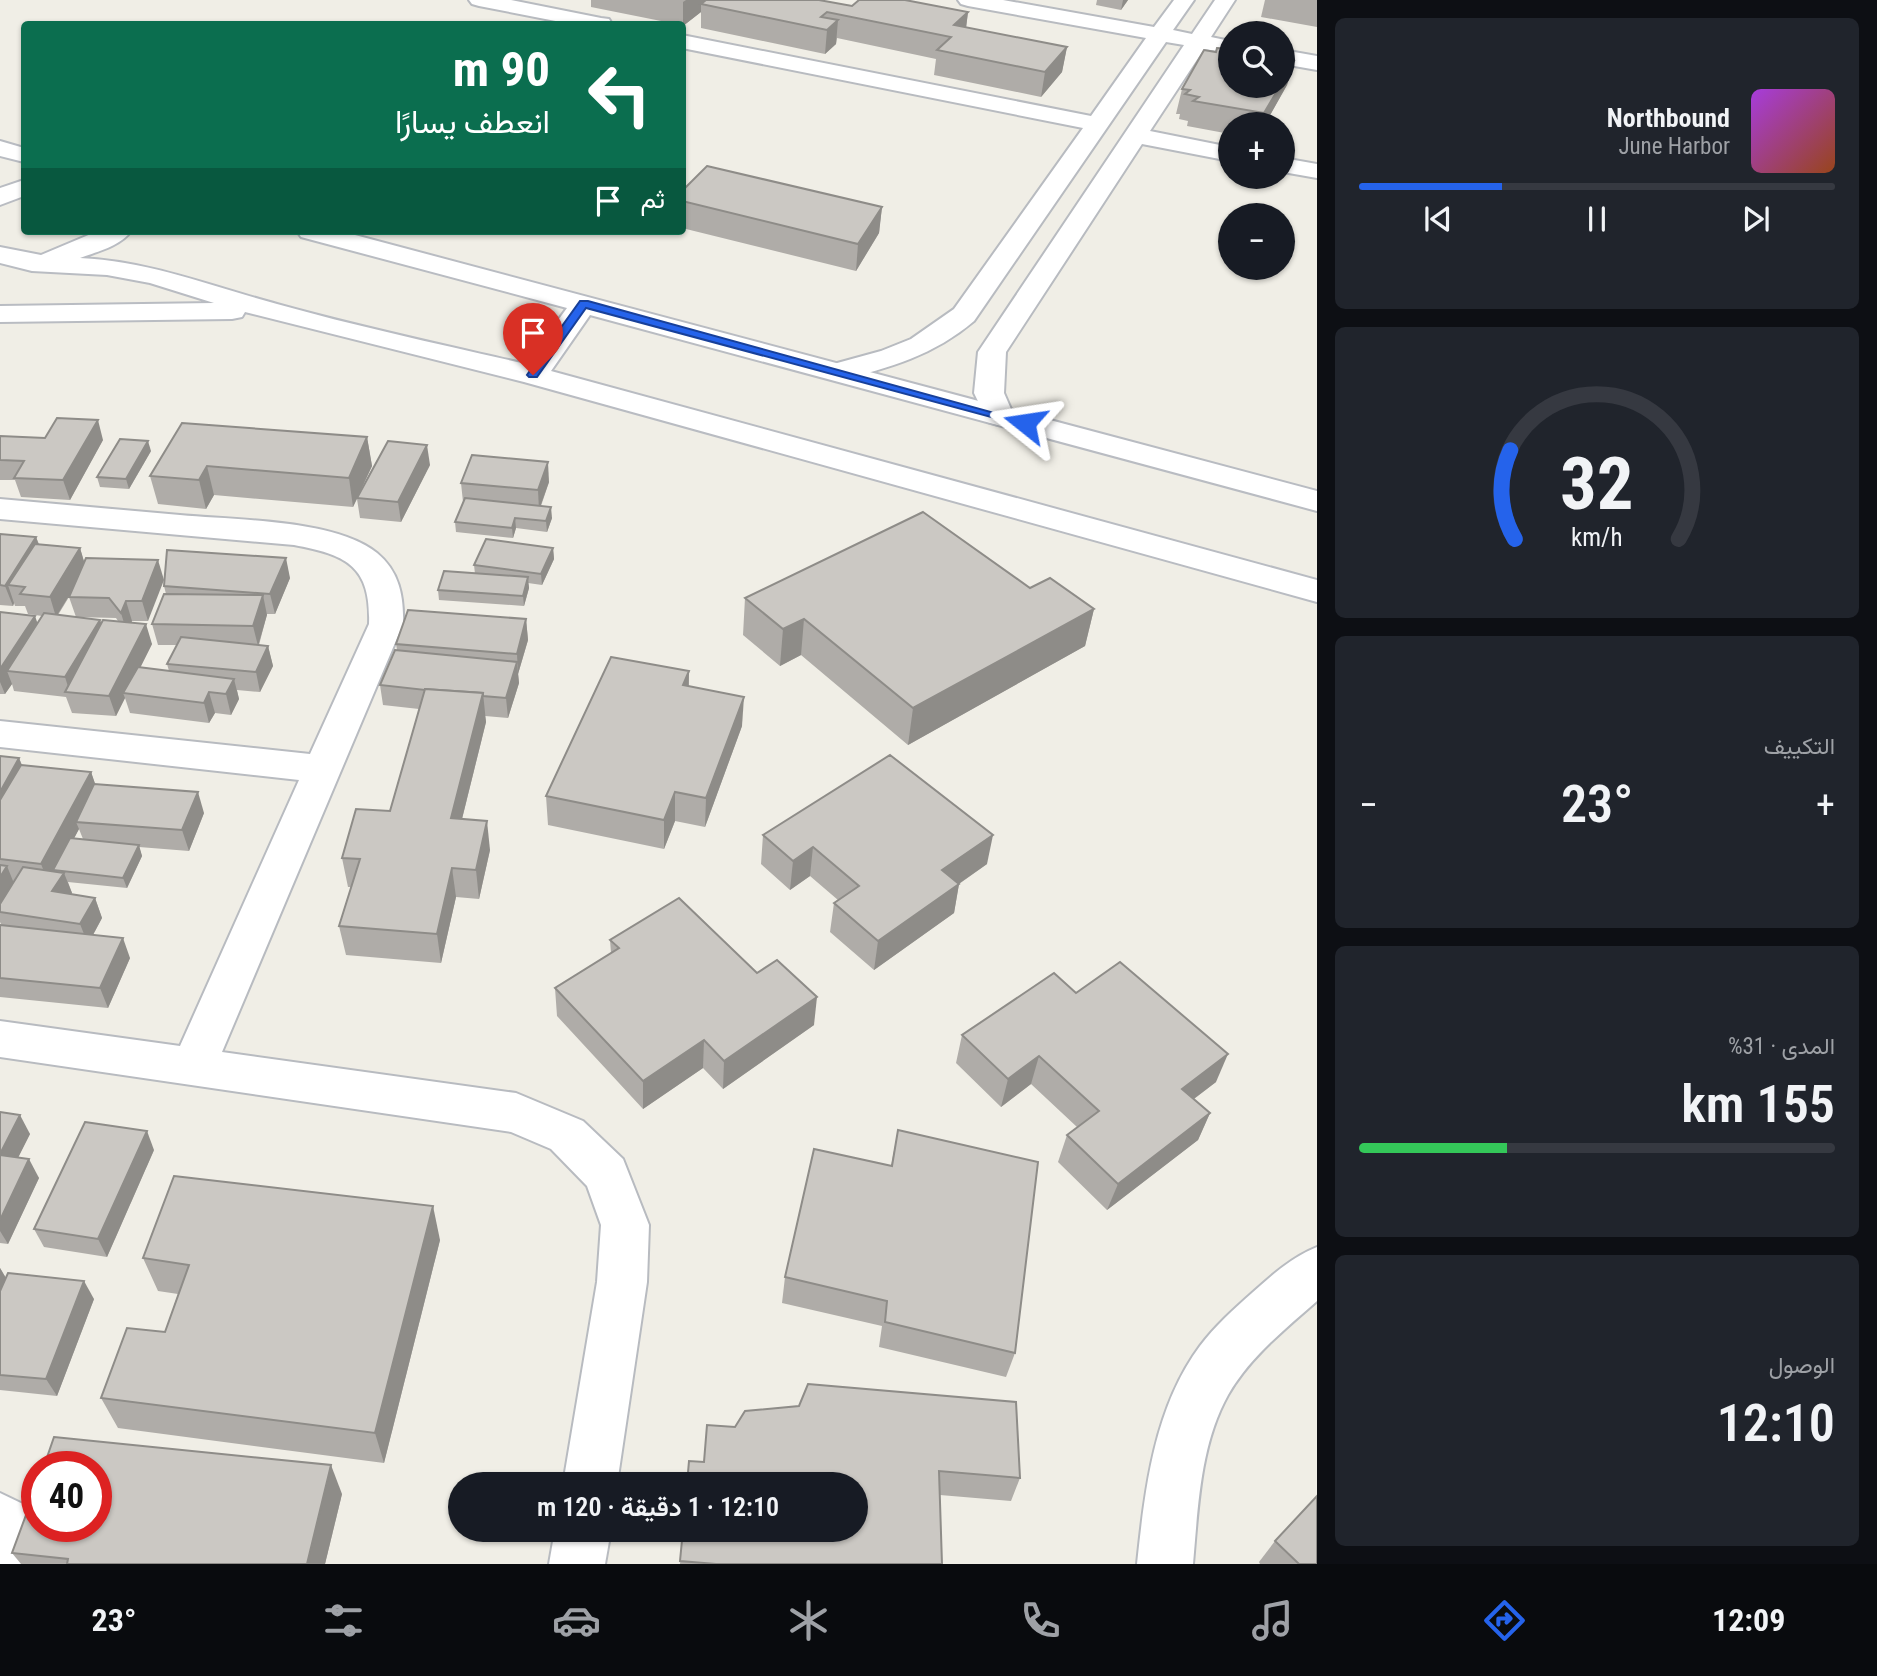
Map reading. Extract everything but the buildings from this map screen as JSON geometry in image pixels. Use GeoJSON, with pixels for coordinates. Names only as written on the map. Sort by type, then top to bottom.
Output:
{"type":"FeatureCollection","features":[{"type":"Feature","properties":{"kind":"street"},"geometry":{"type":"LineString","coordinates":[[479,0],[586,21]]}},
{"type":"Feature","properties":{"kind":"street"},"geometry":{"type":"LineString","coordinates":[[968,0],[1218,45]]}},
{"type":"Feature","properties":{"kind":"street"},"geometry":{"type":"LineString","coordinates":[[840,371],[899,357],[925,345],[964,315],[1184,0]]}},
{"type":"Feature","properties":{"kind":"street"},"geometry":{"type":"LineString","coordinates":[[999,416],[989,393],[992,352],[1225,0]]}},
{"type":"Feature","properties":{"kind":"street"},"geometry":{"type":"LineString","coordinates":[[686,42],[1097,124]]}},
{"type":"Feature","properties":{"kind":"street"},"geometry":{"type":"LineString","coordinates":[[1295,59],[1317,63]]}},
{"type":"Feature","properties":{"kind":"street"},"geometry":{"type":"LineString","coordinates":[[1135,135],[1218,152]]}},
{"type":"Feature","properties":{"kind":"street"},"geometry":{"type":"LineString","coordinates":[[0,148],[21,154]]}},
{"type":"Feature","properties":{"kind":"street"},"geometry":{"type":"LineString","coordinates":[[1295,167],[1317,171]]}},
{"type":"Feature","properties":{"kind":"street"},"geometry":{"type":"LineString","coordinates":[[0,197],[21,188]]}},
{"type":"Feature","properties":{"kind":"street"},"geometry":{"type":"LineString","coordinates":[[0,270],[74,252],[110,235]]}},
{"type":"Feature","properties":{"kind":"street"},"geometry":{"type":"LineString","coordinates":[[325,235],[1317,501]]}},
{"type":"Feature","properties":{"kind":"street"},"geometry":{"type":"LineString","coordinates":[[0,256],[32,263],[132,271],[269,311],[533,375],[1317,591]]}},
{"type":"Feature","properties":{"kind":"street"},"geometry":{"type":"LineString","coordinates":[[533,375],[584,304]]}},
{"type":"Feature","properties":{"kind":"street"},"geometry":{"type":"LineString","coordinates":[[0,314],[269,311]]}},
{"type":"Feature","properties":{"kind":"street"},"geometry":{"type":"LineString","coordinates":[[0,509],[294,535],[332,542],[362,556],[382,578],[389,603],[386,624],[193,1067]]}},
{"type":"Feature","properties":{"kind":"street"},"geometry":{"type":"LineString","coordinates":[[0,734],[321,769]]}},
{"type":"Feature","properties":{"kind":"street"},"geometry":{"type":"LineString","coordinates":[[0,1039],[516,1113],[567,1135],[606,1174],[625,1225],[622,1282],[592,1472]]}},
{"type":"Feature","properties":{"kind":"street"},"geometry":{"type":"LineString","coordinates":[[1165,1564],[1171,1497],[1185,1432],[1210,1375],[1249,1330],[1317,1270]]}},
{"type":"Feature","properties":{"kind":"street"},"geometry":{"type":"LineString","coordinates":[[0,1521],[5,1525],[16,1564]]}},
{"type":"Feature","properties":{"kind":"street"},"geometry":{"type":"LineString","coordinates":[[577,1564],[581,1542]]}},
{"type":"Feature","properties":{"kind":"route"},"geometry":{"type":"LineString","coordinates":[[533,375],[584,304],[1025,423]]}}]}
